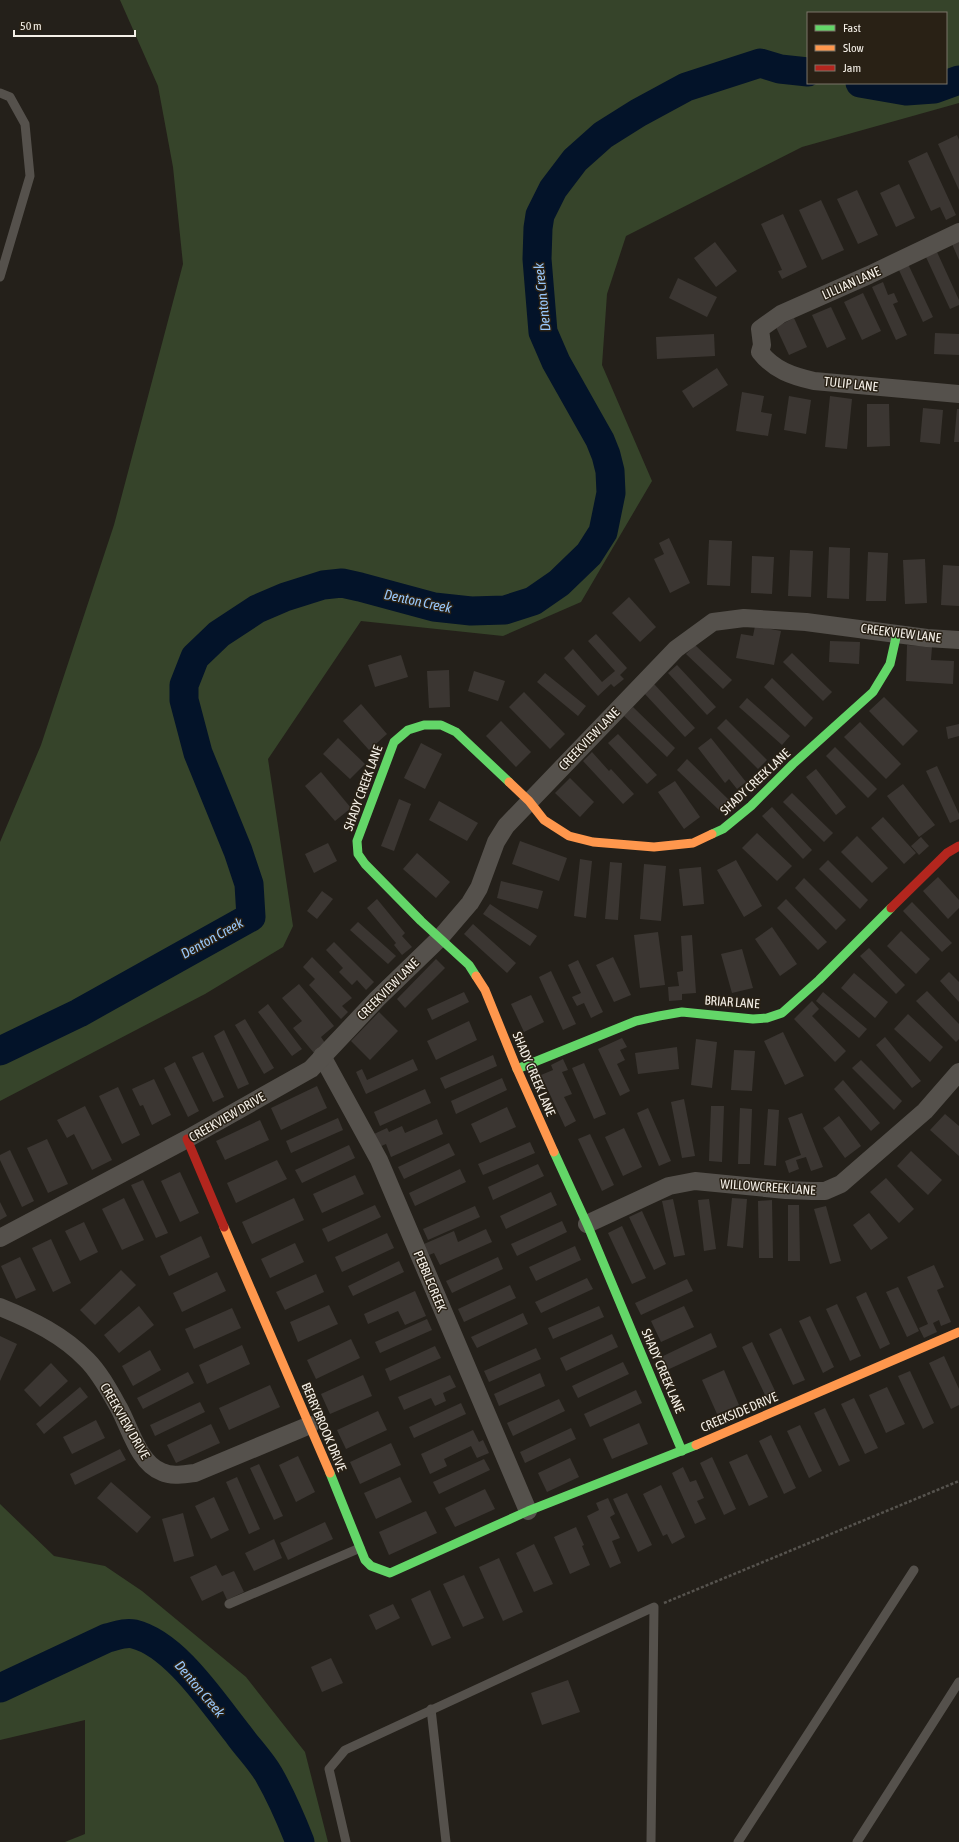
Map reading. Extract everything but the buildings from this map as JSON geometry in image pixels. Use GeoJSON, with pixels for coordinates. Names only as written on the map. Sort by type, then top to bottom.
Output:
{"type":"FeatureCollection","features":[{"type":"Feature","properties":{"kind":"street","name":"LILLIAN LANE"},"geometry":{"type":"LineString","coordinates":[[762,345],[760,329],[781,314],[869,275],[959,232]]}},
{"type":"Feature","properties":{"kind":"street","name":"TULIP LANE"},"geometry":{"type":"LineString","coordinates":[[762,345],[760,352],[768,363],[791,375],[814,381],[959,394]]}},
{"type":"Feature","properties":{"kind":"street","name":"CREEKVIEW LANE"},"geometry":{"type":"LineString","coordinates":[[322,1056],[440,938],[470,903],[479,888],[496,842],[506,826],[676,649],[713,622],[744,618],[806,622],[927,638],[959,640]]}},
{"type":"Feature","properties":{"kind":"street","name":"SHADY CREEK LANE"},"geometry":{"type":"LineString","coordinates":[[682,1451],[587,1224],[517,1069],[485,990],[469,965],[387,889],[365,864],[358,854],[357,841],[394,742],[408,730],[424,725],[441,725],[456,732],[529,801],[544,820],[569,836],[593,842],[654,847],[693,843],[723,829],[751,806],[793,764],[872,692],[882,680],[890,664],[895,651],[897,633]]}},
{"type":"Feature","properties":{"kind":"street","name":"BRIAR LANE"},"geometry":{"type":"LineString","coordinates":[[517,1069],[636,1021],[659,1016],[682,1012],[753,1019],[767,1018],[782,1013],[819,980],[947,853],[959,846]]}},
{"type":"Feature","properties":{"kind":"street","name":"CREEKVIEW DRIVE"},"geometry":{"type":"LineString","coordinates":[[0,1238],[187,1139],[311,1069],[322,1056]]}},
{"type":"Feature","properties":{"kind":"street","name":"PEBBLECREEK"},"geometry":{"type":"LineString","coordinates":[[322,1056],[378,1160],[528,1511]]}},
{"type":"Feature","properties":{"kind":"street","name":"WILLOWCREEK LANE"},"geometry":{"type":"LineString","coordinates":[[587,1224],[669,1186],[694,1181],[786,1190],[825,1191],[841,1184],[925,1111],[959,1072]]}},
{"type":"Feature","properties":{"kind":"street","name":"BERRYBROOK DRIVE"},"geometry":{"type":"LineString","coordinates":[[187,1139],[231,1245],[310,1425],[365,1560],[371,1566],[390,1573],[528,1511]]}},
{"type":"Feature","properties":{"kind":"street","name":"CREEKVIEW DRIVE"},"geometry":{"type":"LineString","coordinates":[[0,1307],[31,1320],[62,1338],[88,1361],[106,1385],[135,1444],[152,1467],[162,1472],[176,1476],[195,1472],[310,1425]]}},
{"type":"Feature","properties":{"kind":"street","name":"CREEKSIDE DRIVE"},"geometry":{"type":"LineString","coordinates":[[528,1511],[682,1451],[959,1332]]}},
{"type":"Feature","properties":{"kind":"lane"},"geometry":{"type":"LineString","coordinates":[[0,92],[10,97],[25,124],[30,176],[0,277]]}},
{"type":"Feature","properties":{"kind":"lane"},"geometry":{"type":"LineString","coordinates":[[229,1604],[360,1548]]}},
{"type":"Feature","properties":{"kind":"lane"},"geometry":{"type":"LineString","coordinates":[[738,1842],[914,1570]]}},
{"type":"Feature","properties":{"kind":"lane"},"geometry":{"type":"LineString","coordinates":[[346,1842],[329,1769],[345,1750],[654,1607],[651,1842]]}},
{"type":"Feature","properties":{"kind":"lane"},"geometry":{"type":"LineString","coordinates":[[857,1842],[959,1682]]}},
{"type":"Feature","properties":{"kind":"lane"},"geometry":{"type":"LineString","coordinates":[[431,1709],[446,1842]]}},
{"type":"Feature","properties":{"kind":"path"},"geometry":{"type":"LineString","coordinates":[[654,1607],[959,1481]]}},
{"type":"Feature","properties":{"kind":"green space"},"geometry":{"type":"Polygon","coordinates":[[[120,0],[959,0],[959,103],[802,147],[626,236],[607,294],[602,365],[652,481],[581,602],[503,636],[361,621],[268,759],[293,926],[283,947],[205,994],[0,1101],[0,842],[41,745],[114,525],[183,264],[173,167],[158,86],[120,0]]]}},
{"type":"Feature","properties":{"kind":"green space"},"geometry":{"type":"Polygon","coordinates":[[[0,1504],[54,1556],[105,1566],[142,1591],[246,1677],[305,1752],[328,1842],[65,1842],[85,1834],[85,1720],[0,1740],[0,1504]]]}},
{"type":"Feature","properties":{"kind":"waterway","name":"Denton Creek"},"geometry":{"type":"LineString","coordinates":[[0,1051],[79,1013],[251,917],[249,884],[238,851],[198,753],[184,700],[184,685],[195,657],[219,634],[257,609],[285,597],[323,585],[342,583],[434,607],[471,611],[505,610],[533,601],[559,583],[589,554],[603,532],[611,493],[610,471],[600,440],[556,362],[543,332],[537,259],[540,215],[553,189],[575,160],[603,135],[638,113],[686,87],[760,63],[780,69],[807,72]]}},
{"type":"Feature","properties":{"kind":"waterway","name":"Denton Creek"},"geometry":{"type":"LineString","coordinates":[[866,84],[906,91],[934,89],[959,80]]}},
{"type":"Feature","properties":{"kind":"waterway","name":"Denton Creek"},"geometry":{"type":"LineString","coordinates":[[0,1688],[107,1638],[120,1634],[134,1634],[149,1640],[164,1649],[192,1676],[262,1765],[282,1799],[300,1842]]}},
{"type":"Feature","properties":{"kind":"traffic: fast"},"geometry":{"type":"LineString","coordinates":[[712,834],[723,829],[751,806],[793,764],[873,692],[890,664],[897,633]]}},
{"type":"Feature","properties":{"kind":"traffic: fast"},"geometry":{"type":"LineString","coordinates":[[476,976],[469,965],[421,921],[365,864],[358,854],[357,841],[394,742],[408,730],[424,725],[441,725],[456,732],[509,782]]}},
{"type":"Feature","properties":{"kind":"traffic: fast"},"geometry":{"type":"LineString","coordinates":[[517,1069],[636,1021],[659,1016],[682,1012],[753,1019],[767,1018],[782,1013],[819,980],[891,908]]}},
{"type":"Feature","properties":{"kind":"traffic: fast"},"geometry":{"type":"LineString","coordinates":[[554,1152],[587,1224],[682,1451]]}},
{"type":"Feature","properties":{"kind":"traffic: fast"},"geometry":{"type":"LineString","coordinates":[[330,1473],[365,1560],[371,1566],[390,1573],[528,1511],[696,1445]]}},
{"type":"Feature","properties":{"kind":"traffic: slow"},"geometry":{"type":"LineString","coordinates":[[509,782],[529,801],[544,820],[569,836],[593,842],[654,847],[693,843],[712,834]]}},
{"type":"Feature","properties":{"kind":"traffic: slow"},"geometry":{"type":"LineString","coordinates":[[476,976],[485,990],[517,1069],[554,1152]]}},
{"type":"Feature","properties":{"kind":"traffic: slow"},"geometry":{"type":"LineString","coordinates":[[224,1227],[330,1473]]}},
{"type":"Feature","properties":{"kind":"traffic: slow"},"geometry":{"type":"LineString","coordinates":[[696,1445],[959,1332]]}},
{"type":"Feature","properties":{"kind":"traffic: jam"},"geometry":{"type":"LineString","coordinates":[[891,908],[947,853],[959,846]]}},
{"type":"Feature","properties":{"kind":"traffic: jam"},"geometry":{"type":"LineString","coordinates":[[187,1139],[224,1227]]}}]}
